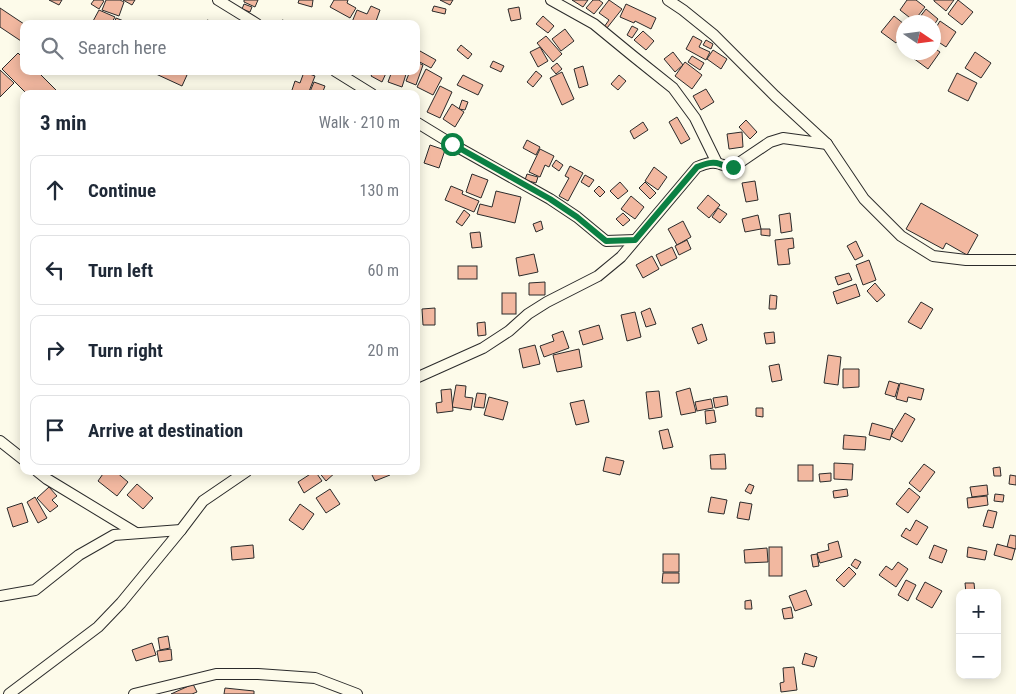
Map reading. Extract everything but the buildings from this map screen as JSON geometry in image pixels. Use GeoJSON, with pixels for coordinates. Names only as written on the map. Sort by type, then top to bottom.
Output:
{"type":"FeatureCollection","features":[{"type":"Feature","properties":{"kind":"street"},"geometry":{"type":"LineString","coordinates":[[218,0],[250,20]]}},
{"type":"Feature","properties":{"kind":"street"},"geometry":{"type":"LineString","coordinates":[[551,0],[594,24],[673,88],[695,118],[717,163]]}},
{"type":"Feature","properties":{"kind":"street"},"geometry":{"type":"LineString","coordinates":[[668,0],[714,35],[774,96],[827,144],[864,199],[901,236],[933,256],[966,260],[1016,260]]}},
{"type":"Feature","properties":{"kind":"street"},"geometry":{"type":"LineString","coordinates":[[342,75],[366,90]]}},
{"type":"Feature","properties":{"kind":"street"},"geometry":{"type":"LineString","coordinates":[[420,124],[550,199],[577,217],[606,241],[635,240]]}},
{"type":"Feature","properties":{"kind":"street"},"geometry":{"type":"LineString","coordinates":[[420,376],[483,348],[547,302],[598,276],[621,257],[697,167],[707,163],[717,163],[726,167],[733,167],[770,142],[782,138],[827,144]]}},
{"type":"Feature","properties":{"kind":"street"},"geometry":{"type":"LineString","coordinates":[[0,441],[20,457]]}},
{"type":"Feature","properties":{"kind":"street"},"geometry":{"type":"LineString","coordinates":[[42,475],[136,533]]}},
{"type":"Feature","properties":{"kind":"street"},"geometry":{"type":"LineString","coordinates":[[9,694],[98,627],[121,603],[203,501],[241,475]]}},
{"type":"Feature","properties":{"kind":"street"},"geometry":{"type":"LineString","coordinates":[[0,596],[35,590],[79,555],[114,534],[181,530]]}},
{"type":"Feature","properties":{"kind":"street"},"geometry":{"type":"LineString","coordinates":[[134,694],[216,674],[316,678],[357,694]]}},
{"type":"Feature","properties":{"kind":"route"},"geometry":{"type":"LineString","coordinates":[[452,144],[550,199],[577,217],[606,241],[635,240],[697,167],[707,163],[717,163],[726,167],[733,167]]}}]}
